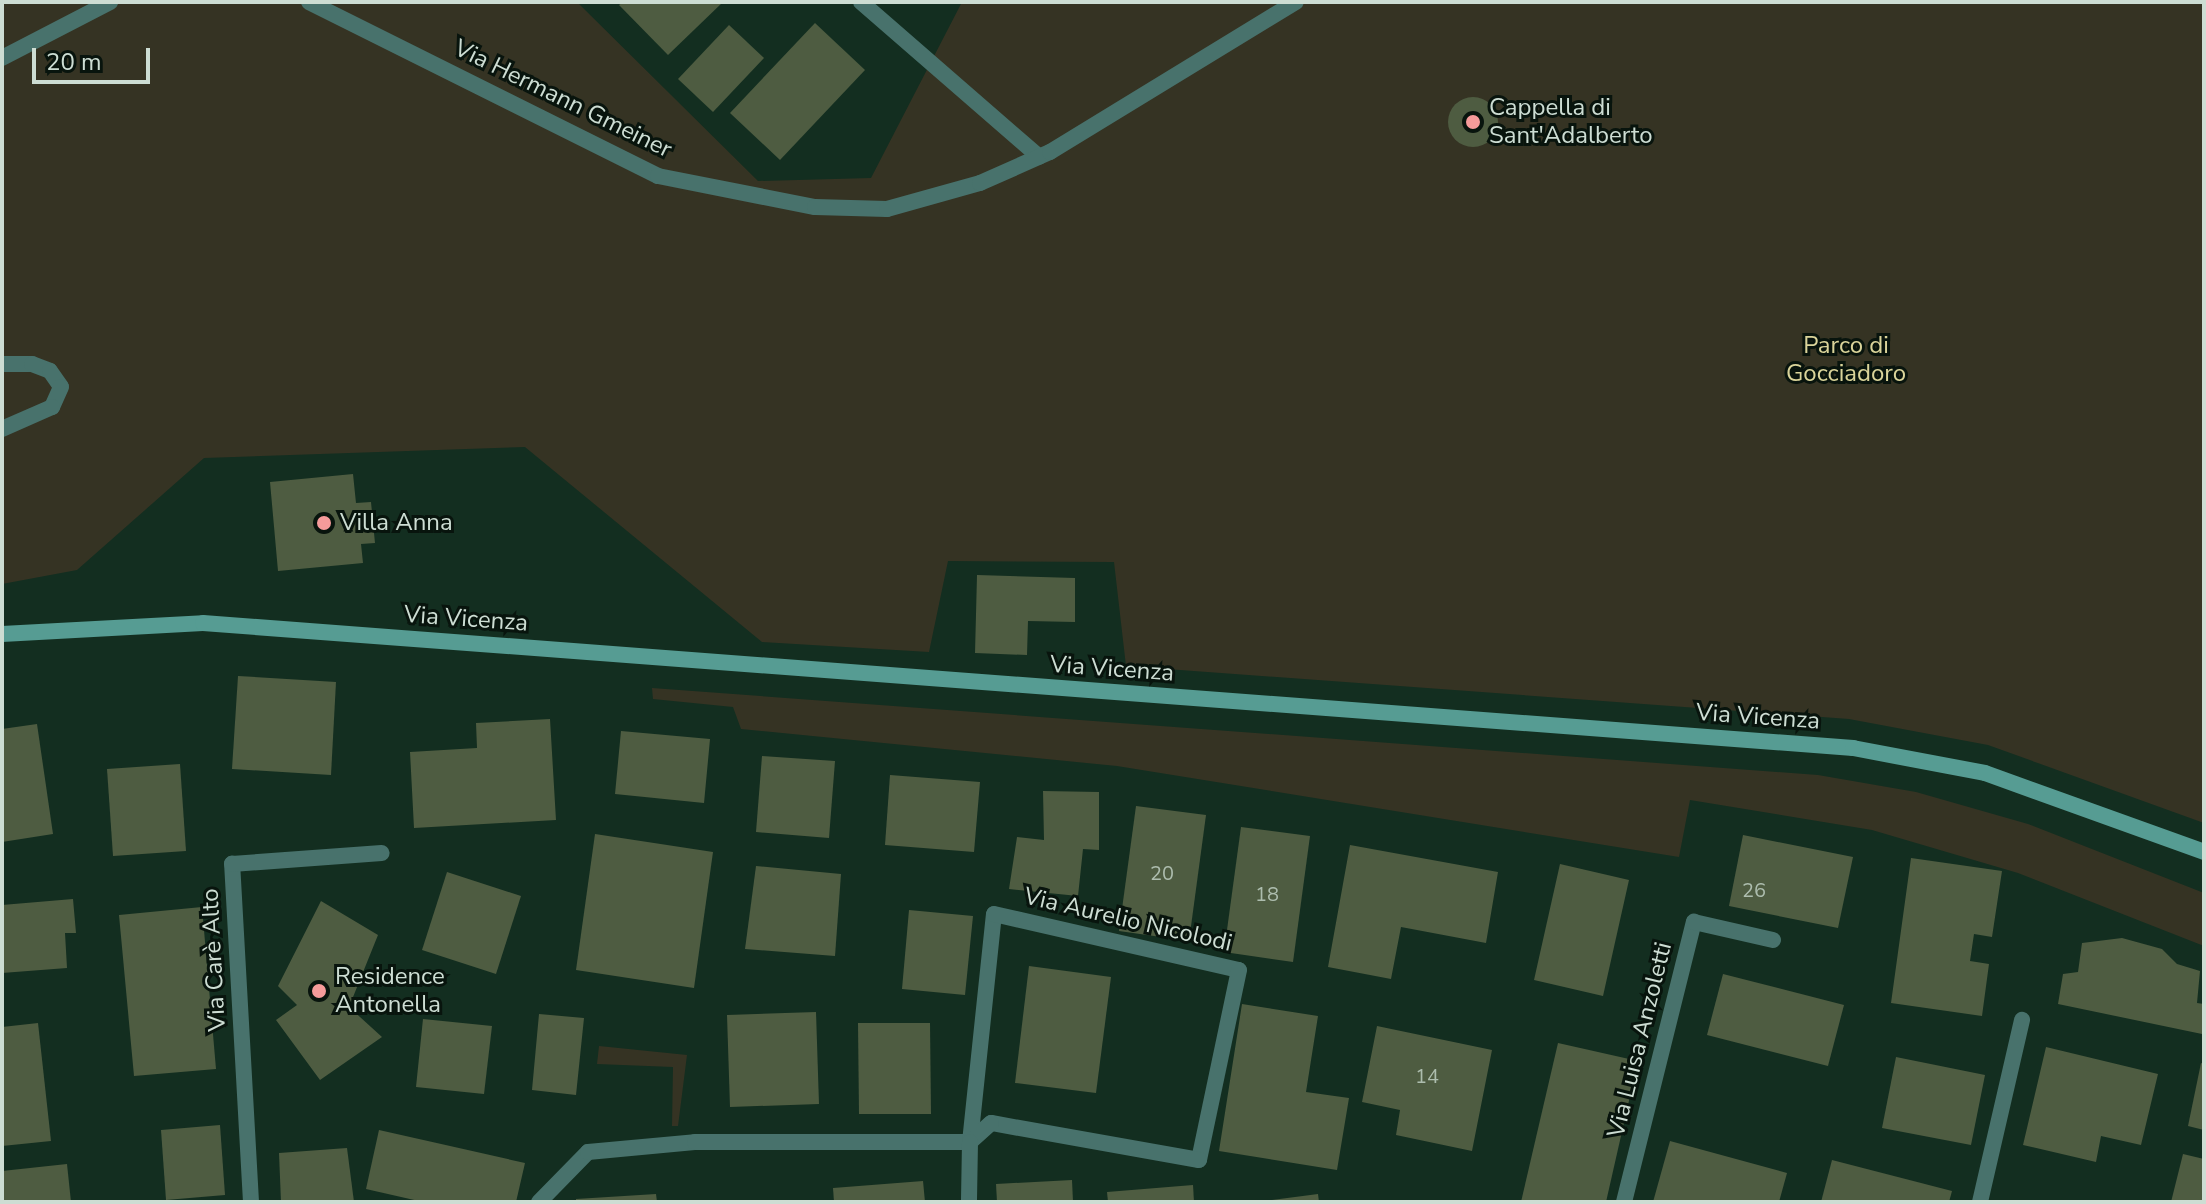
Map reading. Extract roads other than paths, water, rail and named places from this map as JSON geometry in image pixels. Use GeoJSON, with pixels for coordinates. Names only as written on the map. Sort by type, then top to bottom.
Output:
{"type":"FeatureCollection","features":[{"type":"Feature","properties":{"kind":"main road","name":"Via Vicenza"},"geometry":{"type":"LineString","coordinates":[[2,634],[203,623],[1853,748],[1985,773],[2204,852]]}},
{"type":"Feature","properties":{"kind":"street"},"geometry":{"type":"LineString","coordinates":[[2,58],[110,2]]}},
{"type":"Feature","properties":{"kind":"street","name":"Via Hermann Gmeiner"},"geometry":{"type":"LineString","coordinates":[[309,2],[658,176],[815,207],[887,209],[980,183],[1039,157],[1296,2]]}},
{"type":"Feature","properties":{"kind":"street"},"geometry":{"type":"LineString","coordinates":[[861,2],[1039,157]]}},
{"type":"Feature","properties":{"kind":"street"},"geometry":{"type":"LineString","coordinates":[[2,364],[32,364],[50,371],[61,387],[52,407],[2,429]]}},
{"type":"Feature","properties":{"kind":"street","name":"Via Carè Alto"},"geometry":{"type":"LineString","coordinates":[[251,1202],[232,864],[382,853]]}},
{"type":"Feature","properties":{"kind":"street","name":"Via Aurelio Nicolodi"},"geometry":{"type":"LineString","coordinates":[[539,1202],[588,1152],[695,1142],[970,1142],[991,1123],[1199,1160],[1239,970],[994,914],[970,1142],[969,1202]]}},
{"type":"Feature","properties":{"kind":"street","name":"Via Luisa Anzoletti"},"geometry":{"type":"LineString","coordinates":[[1624,1202],[1694,922],[1773,940]]}},
{"type":"Feature","properties":{"kind":"street"},"geometry":{"type":"LineString","coordinates":[[1980,1202],[2022,1020]]}},
{"type":"Feature","properties":{"kind":"place","name":"Cappella di Sant'Adalberto"},"geometry":{"type":"Point","coordinates":[1473,122]}},
{"type":"Feature","properties":{"kind":"place","name":"Villa Anna"},"geometry":{"type":"Point","coordinates":[324,523]}},
{"type":"Feature","properties":{"kind":"place","name":"Residence Antonella"},"geometry":{"type":"Point","coordinates":[319,991]}},
{"type":"Feature","properties":{"kind":"park label","name":"Parco di Gocciadoro"},"geometry":{"type":"Point","coordinates":[1846,360]}}]}
